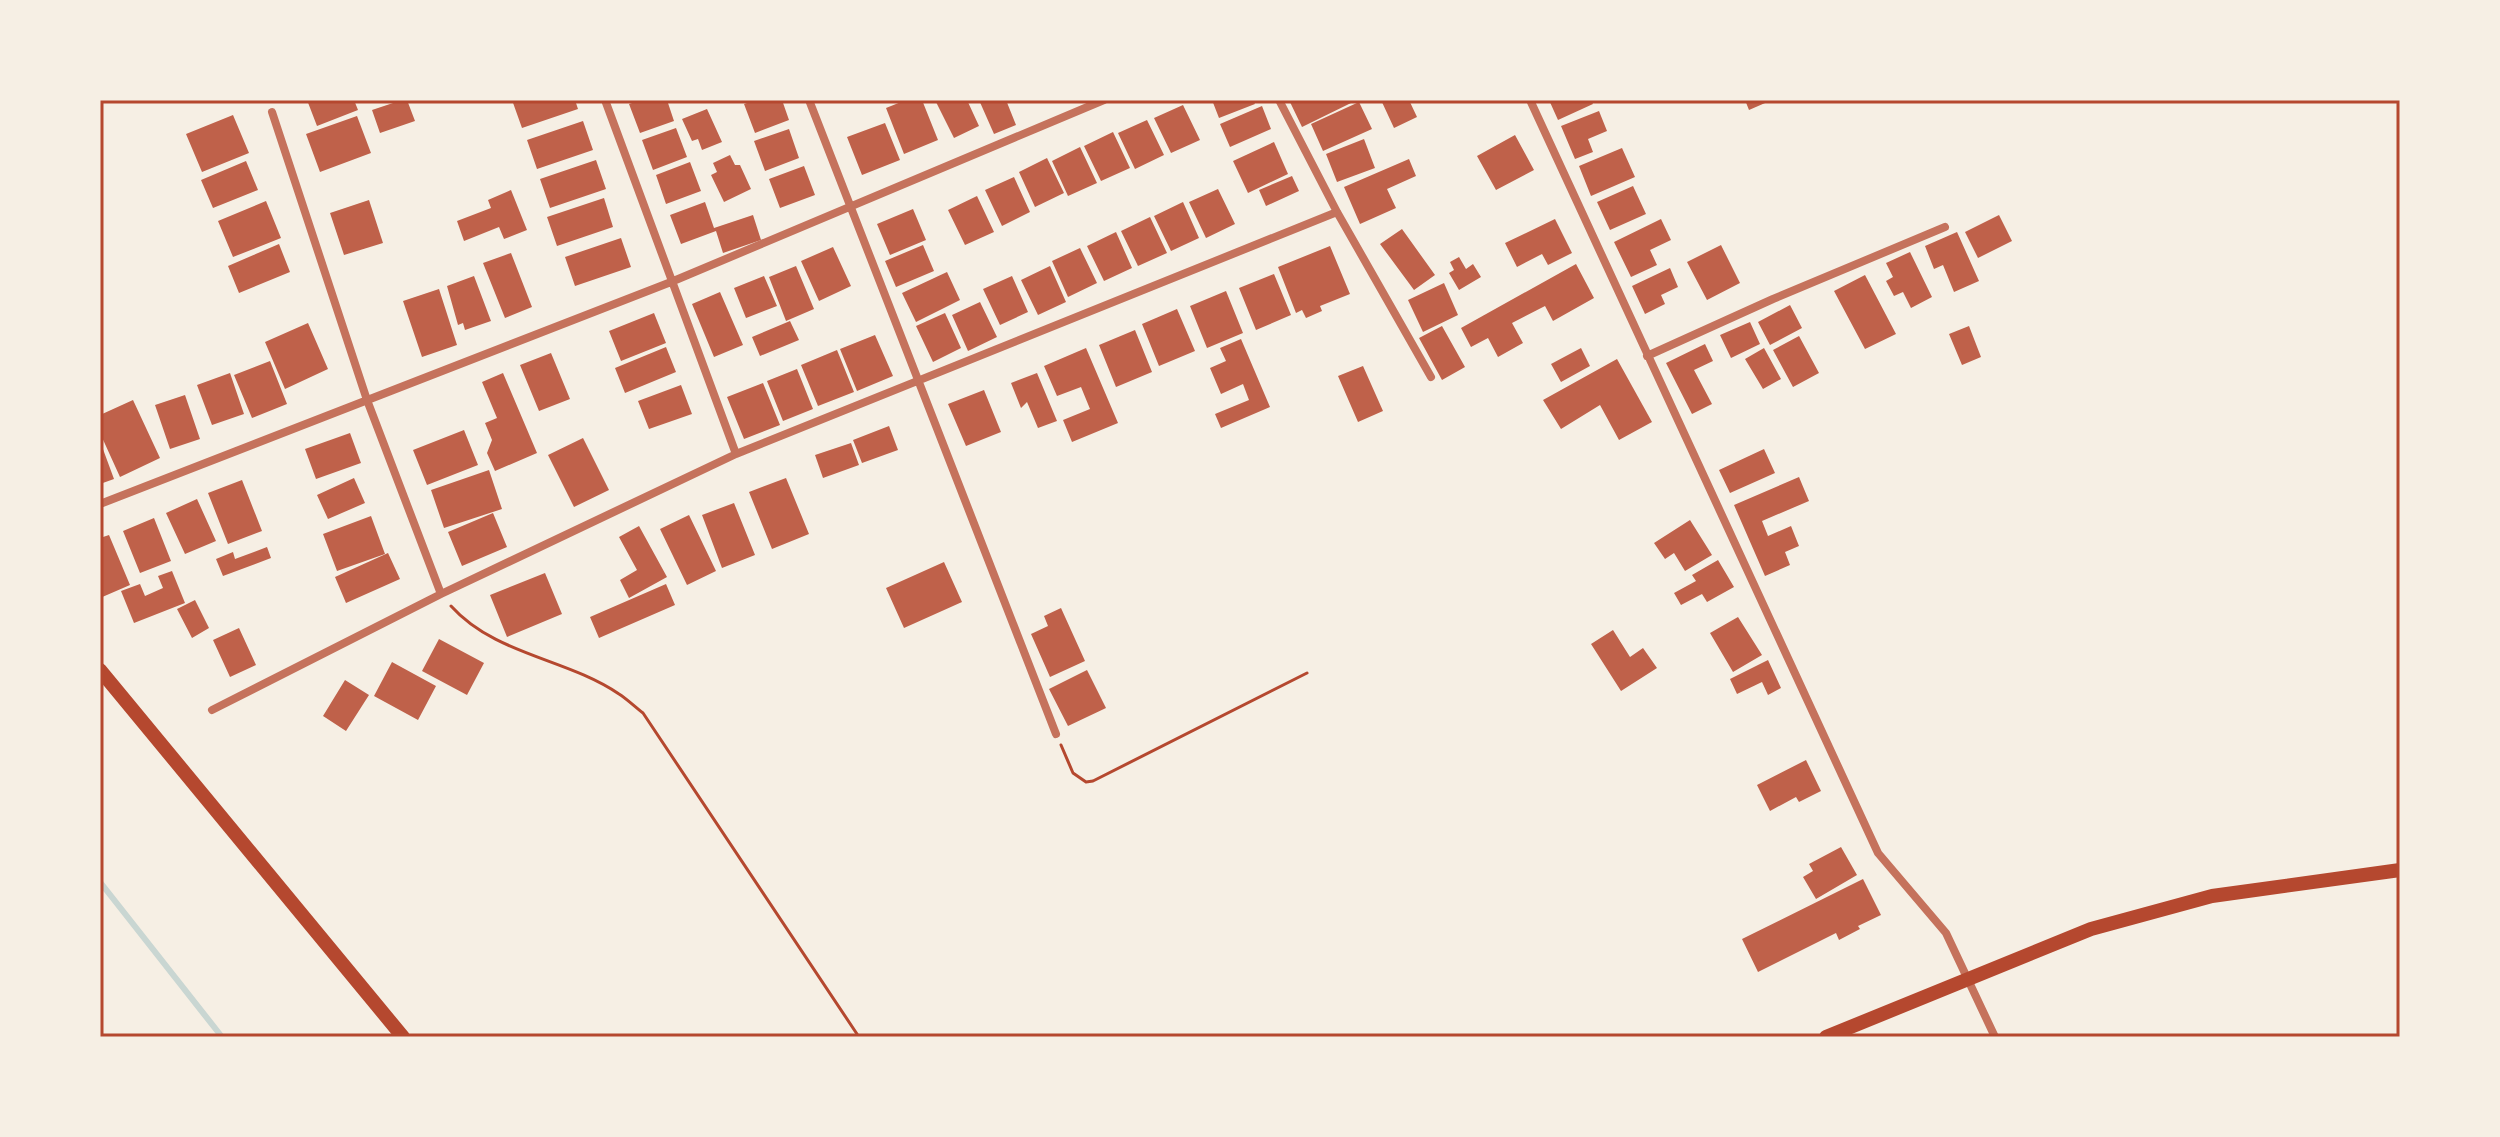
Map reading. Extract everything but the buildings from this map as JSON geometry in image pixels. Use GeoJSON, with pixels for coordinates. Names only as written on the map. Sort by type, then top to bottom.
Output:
{"type":"FeatureCollection","features":[{"type":"Feature","properties":{"kind":"main road"},"geometry":{"type":"LineString","coordinates":[[100,670],[403,1037]]}},
{"type":"Feature","properties":{"kind":"main road"},"geometry":{"type":"LineString","coordinates":[[1826,1037],[2091,929],[2212,896],[2400,870]]}},
{"type":"Feature","properties":{"kind":"street"},"geometry":{"type":"LineString","coordinates":[[605,100],[736,454]]}},
{"type":"Feature","properties":{"kind":"street"},"geometry":{"type":"LineString","coordinates":[[809,100],[1056,734]]}},
{"type":"Feature","properties":{"kind":"street"},"geometry":{"type":"LineString","coordinates":[[100,504],[671,282],[850,208],[1078,104],[1104,100]]}},
{"type":"Feature","properties":{"kind":"street"},"geometry":{"type":"LineString","coordinates":[[1279,100],[1337,212],[1431,377]]}},
{"type":"Feature","properties":{"kind":"street"},"geometry":{"type":"LineString","coordinates":[[1530,100],[1878,853],[1946,933],[1995,1037]]}},
{"type":"Feature","properties":{"kind":"street"},"geometry":{"type":"LineString","coordinates":[[272,112],[367,400],[441,594]]}},
{"type":"Feature","properties":{"kind":"street"},"geometry":{"type":"LineString","coordinates":[[212,710],[441,594],[736,454],[1337,212]]}},
{"type":"Feature","properties":{"kind":"street"},"geometry":{"type":"LineString","coordinates":[[1647,356],[1945,227]]}},
{"type":"Feature","properties":{"kind":"path"},"geometry":{"type":"LineString","coordinates":[[441,594],[465,621],[485,635],[584,675],[619,693],[643,713],[859,1037]]}},
{"type":"Feature","properties":{"kind":"path"},"geometry":{"type":"LineString","coordinates":[[1056,734],[1073,773],[1086,782],[1093,781],[1307,673]]}},
{"type":"Feature","properties":{"kind":"waterway"},"geometry":{"type":"LineString","coordinates":[[100,882],[222,1037]]}}]}
